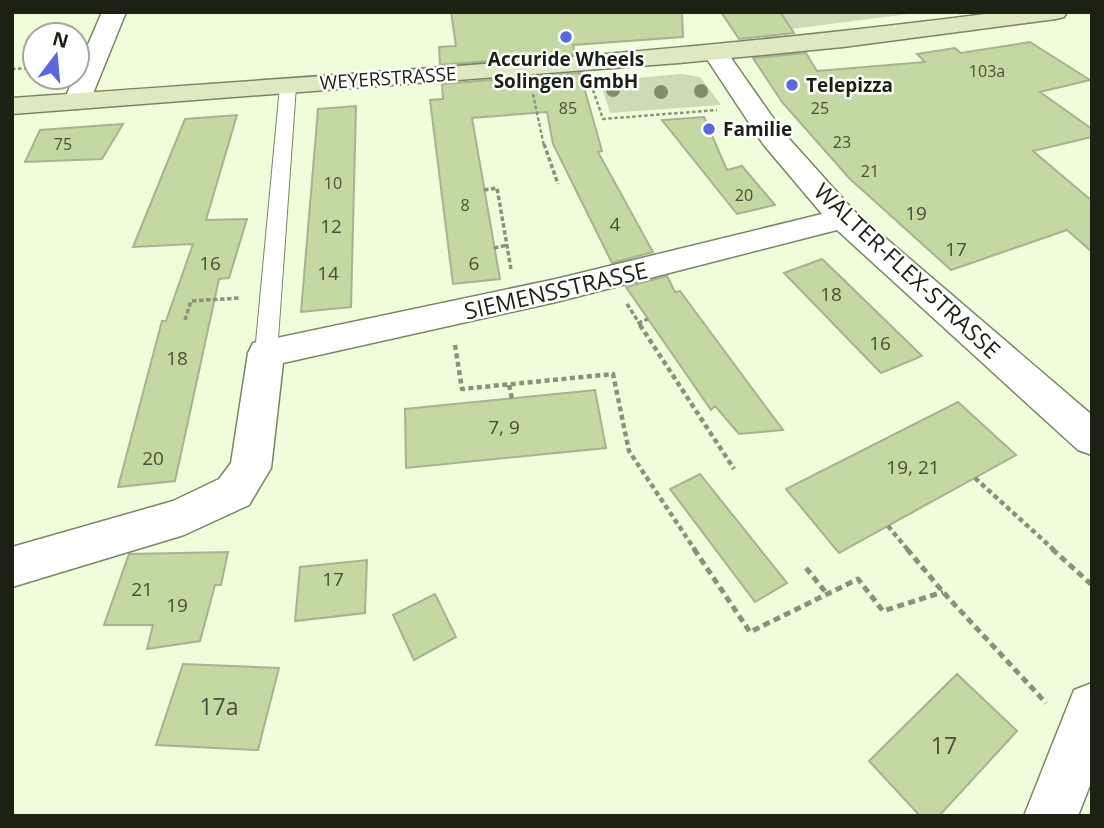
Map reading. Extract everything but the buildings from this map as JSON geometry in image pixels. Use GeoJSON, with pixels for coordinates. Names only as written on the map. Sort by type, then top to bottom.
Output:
{"type":"FeatureCollection","features":[{"type":"Feature","properties":{"kind":"main road","name":"WEYERSTRASSE"},"geometry":{"type":"LineString","coordinates":[[12,106],[715,53],[843,40],[1056,12]]}},
{"type":"Feature","properties":{"kind":"street"},"geometry":{"type":"LineString","coordinates":[[77,101],[114,12]]}},
{"type":"Feature","properties":{"kind":"street","name":"WALTER-FLEX-STRASSE"},"geometry":{"type":"LineString","coordinates":[[715,53],[773,138],[844,218],[1092,439]]}},
{"type":"Feature","properties":{"kind":"street","name":"SIEMENSSTRASSE"},"geometry":{"type":"LineString","coordinates":[[266,354],[612,279],[732,250],[844,218]]}},
{"type":"Feature","properties":{"kind":"street"},"geometry":{"type":"LineString","coordinates":[[12,567],[184,516],[233,492],[251,468],[266,354]]}},
{"type":"Feature","properties":{"kind":"street"},"geometry":{"type":"LineString","coordinates":[[1051,816],[1086,724]]}},
{"type":"Feature","properties":{"kind":"lane"},"geometry":{"type":"LineString","coordinates":[[266,354],[288,86]]}},
{"type":"Feature","properties":{"kind":"path"},"geometry":{"type":"LineString","coordinates":[[531,83],[546,156],[558,184]]}},
{"type":"Feature","properties":{"kind":"path"},"geometry":{"type":"LineString","coordinates":[[593,89],[603,119],[751,107]]}},
{"type":"Feature","properties":{"kind":"path"},"geometry":{"type":"LineString","coordinates":[[484,190],[497,188],[517,301]]}},
{"type":"Feature","properties":{"kind":"path"},"geometry":{"type":"LineString","coordinates":[[494,247],[507,245]]}},
{"type":"Feature","properties":{"kind":"path"},"geometry":{"type":"LineString","coordinates":[[612,279],[734,469]]}},
{"type":"Feature","properties":{"kind":"path"},"geometry":{"type":"LineString","coordinates":[[185,320],[191,301],[271,297]]}},
{"type":"Feature","properties":{"kind":"path"},"geometry":{"type":"LineString","coordinates":[[451,314],[462,389],[613,374],[629,451],[750,632],[858,579],[883,611],[943,592]]}},
{"type":"Feature","properties":{"kind":"path"},"geometry":{"type":"LineString","coordinates":[[638,323],[648,319]]}},
{"type":"Feature","properties":{"kind":"path"},"geometry":{"type":"LineString","coordinates":[[509,385],[512,399]]}},
{"type":"Feature","properties":{"kind":"path"},"geometry":{"type":"LineString","coordinates":[[975,478],[1092,585]]}},
{"type":"Feature","properties":{"kind":"path"},"geometry":{"type":"LineString","coordinates":[[888,526],[943,592],[1086,724]]}},
{"type":"Feature","properties":{"kind":"path"},"geometry":{"type":"LineString","coordinates":[[806,568],[828,595]]}},
{"type":"Feature","properties":{"kind":"green space"},"geometry":{"type":"Polygon","coordinates":[[[780,12],[924,12],[791,29],[780,12]]]}},
{"type":"Feature","properties":{"kind":"green space"},"geometry":{"type":"Polygon","coordinates":[[[681,74],[700,77],[721,105],[610,113],[600,81],[681,74]]]}},
{"type":"Feature","properties":{"kind":"place","name":"Accuride Wheels Solingen GmbH"},"geometry":{"type":"Point","coordinates":[566,37]}},
{"type":"Feature","properties":{"kind":"place","name":"Telepizza"},"geometry":{"type":"Point","coordinates":[792,85]}},
{"type":"Feature","properties":{"kind":"place","name":"Familie"},"geometry":{"type":"Point","coordinates":[709,129]}}]}
